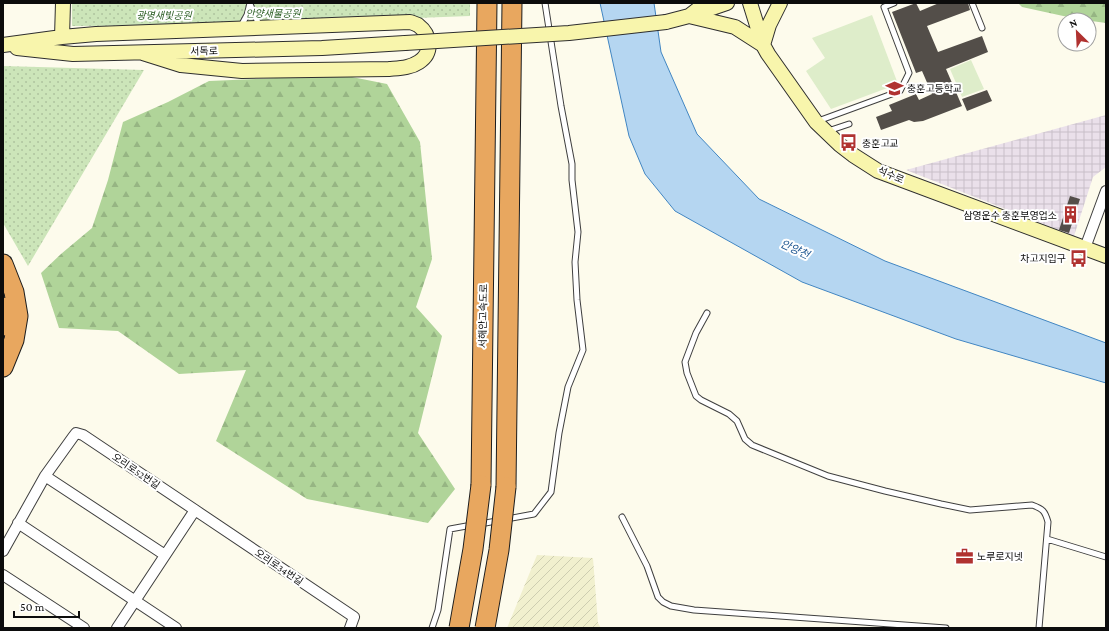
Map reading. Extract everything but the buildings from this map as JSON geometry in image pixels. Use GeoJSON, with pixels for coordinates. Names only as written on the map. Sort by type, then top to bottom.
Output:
{"type":"FeatureCollection","features":[{"type":"Feature","properties":{"kind":"highway","name":"서해안고속도로"},"geometry":{"type":"LineString","coordinates":[[459,628],[473,549],[481,485],[487,3]]}},
{"type":"Feature","properties":{"kind":"highway"},"geometry":{"type":"LineString","coordinates":[[485,628],[498,550],[506,488],[512,3]]}},
{"type":"Feature","properties":{"kind":"highway"},"geometry":{"type":"LineString","coordinates":[[3,264],[14,292],[18,316],[14,340],[3,367]]}},
{"type":"Feature","properties":{"kind":"highway"},"geometry":{"type":"LineString","coordinates":[[3,306],[3,326]]}},
{"type":"Feature","properties":{"kind":"main road"},"geometry":{"type":"LineString","coordinates":[[62,37],[63,3]]}},
{"type":"Feature","properties":{"kind":"main road"},"geometry":{"type":"LineString","coordinates":[[689,16],[706,3]]}},
{"type":"Feature","properties":{"kind":"main road","name":"서독로"},"geometry":{"type":"LineString","coordinates":[[3,45],[24,49],[73,54],[322,48],[569,33],[666,22],[727,3]]}},
{"type":"Feature","properties":{"kind":"main road","name":"석수로"},"geometry":{"type":"LineString","coordinates":[[750,3],[764,45],[782,76],[820,127],[853,155],[878,171],[1106,256]]}},
{"type":"Feature","properties":{"kind":"main road"},"geometry":{"type":"LineString","coordinates":[[689,16],[735,27],[764,45],[769,25],[780,3]]}},
{"type":"Feature","properties":{"kind":"main road"},"geometry":{"type":"LineString","coordinates":[[3,45],[96,34],[410,22],[418,24],[425,32],[429,44],[429,50],[426,57],[419,63],[408,68],[378,69],[242,71],[181,65],[143,53]]}},
{"type":"Feature","properties":{"kind":"street"},"geometry":{"type":"LineString","coordinates":[[1085,248],[1106,190]]}},
{"type":"Feature","properties":{"kind":"street","name":"오리로52번길"},"geometry":{"type":"LineString","coordinates":[[3,551],[45,476],[76,433],[83,435],[195,510]]}},
{"type":"Feature","properties":{"kind":"street"},"geometry":{"type":"LineString","coordinates":[[45,476],[165,555]]}},
{"type":"Feature","properties":{"kind":"street"},"geometry":{"type":"LineString","coordinates":[[117,628],[195,510]]}},
{"type":"Feature","properties":{"kind":"street","name":"오리로34번길"},"geometry":{"type":"LineString","coordinates":[[195,510],[354,617],[350,628]]}},
{"type":"Feature","properties":{"kind":"street"},"geometry":{"type":"LineString","coordinates":[[18,523],[176,628]]}},
{"type":"Feature","properties":{"kind":"street"},"geometry":{"type":"LineString","coordinates":[[3,575],[84,628]]}},
{"type":"Feature","properties":{"kind":"lane"},"geometry":{"type":"LineString","coordinates":[[432,628],[438,610],[450,529],[534,514],[551,492],[559,433],[568,387],[583,350],[575,270],[578,232],[572,180],[572,164],[545,3]]}},
{"type":"Feature","properties":{"kind":"lane"},"geometry":{"type":"LineString","coordinates":[[820,127],[900,91],[909,73],[884,7],[894,3]]}},
{"type":"Feature","properties":{"kind":"lane"},"geometry":{"type":"LineString","coordinates":[[972,3],[982,28]]}},
{"type":"Feature","properties":{"kind":"lane"},"geometry":{"type":"LineString","coordinates":[[250,4],[260,28]]}},
{"type":"Feature","properties":{"kind":"lane"},"geometry":{"type":"LineString","coordinates":[[239,28],[247,15],[250,4]]}},
{"type":"Feature","properties":{"kind":"lane"},"geometry":{"type":"LineString","coordinates":[[820,127],[849,124]]}},
{"type":"Feature","properties":{"kind":"lane"},"geometry":{"type":"LineString","coordinates":[[707,313],[696,333],[685,362],[687,373],[696,396],[700,400],[729,414],[737,421],[745,439],[752,445],[828,476],[941,504],[970,510],[1032,505],[1046,513],[1048,522],[1047,539],[1039,628]]}},
{"type":"Feature","properties":{"kind":"lane"},"geometry":{"type":"LineString","coordinates":[[622,517],[647,566],[658,597],[663,602],[671,606],[694,610],[946,628]]}},
{"type":"Feature","properties":{"kind":"lane"},"geometry":{"type":"LineString","coordinates":[[1047,539],[1106,557]]}},
{"type":"Feature","properties":{"kind":"shaded area"},"geometry":{"type":"Polygon","coordinates":[[[1106,115],[1106,167],[1093,177],[1074,236],[906,170],[1106,115]]]}},
{"type":"Feature","properties":{"kind":"green space"},"geometry":{"type":"Polygon","coordinates":[[[72,3],[470,3],[470,16],[222,24],[72,26],[72,3]]]}},
{"type":"Feature","properties":{"kind":"green space"},"geometry":{"type":"Polygon","coordinates":[[[1018,3],[1106,3],[1106,23],[1097,22],[1097,12],[1057,12],[1057,15],[1022,7],[1018,3]]]}},
{"type":"Feature","properties":{"kind":"green space"},"geometry":{"type":"Polygon","coordinates":[[[872,15],[898,84],[831,109],[806,71],[825,58],[812,38],[872,15]]]}},
{"type":"Feature","properties":{"kind":"green space"},"geometry":{"type":"Polygon","coordinates":[[[971,60],[984,89],[962,97],[950,69],[971,60]]]}},
{"type":"Feature","properties":{"kind":"green space"},"geometry":{"type":"Polygon","coordinates":[[[3,66],[144,70],[28,266],[3,223],[3,66]]]}},
{"type":"Feature","properties":{"kind":"green space"},"geometry":{"type":"Polygon","coordinates":[[[342,75],[387,84],[420,142],[432,259],[416,307],[442,336],[418,433],[455,489],[428,523],[307,499],[216,441],[246,370],[179,374],[118,331],[59,328],[41,273],[92,228],[108,180],[123,122],[168,102],[209,81],[342,75]]]}},
{"type":"Feature","properties":{"kind":"green space"},"geometry":{"type":"Polygon","coordinates":[[[537,555],[593,558],[598,623],[601,628],[507,628],[537,555]]]}},
{"type":"Feature","properties":{"kind":"water","name":"안양천"},"geometry":{"type":"Polygon","coordinates":[[[600,3],[654,3],[661,52],[697,134],[759,199],[885,261],[1106,343],[1106,383],[956,339],[802,282],[675,211],[645,174],[629,136],[600,3]]]}},
{"type":"Feature","properties":{"kind":"place","name":"충훈고등학교"},"geometry":{"type":"Point","coordinates":[894,88]}},
{"type":"Feature","properties":{"kind":"place","name":"충훈고교"},"geometry":{"type":"Point","coordinates":[849,143]}},
{"type":"Feature","properties":{"kind":"place","name":"삼영운수 충훈부영업소"},"geometry":{"type":"Point","coordinates":[1070,215]}},
{"type":"Feature","properties":{"kind":"place","name":"차고지입구"},"geometry":{"type":"Point","coordinates":[1079,258]}},
{"type":"Feature","properties":{"kind":"place","name":"노루로지넷"},"geometry":{"type":"Point","coordinates":[964,556]}},
{"type":"Feature","properties":{"kind":"park label","name":"안양새물공원"},"geometry":{"type":"Point","coordinates":[273,13]}},
{"type":"Feature","properties":{"kind":"park label","name":"광명새빛공원"},"geometry":{"type":"Point","coordinates":[164,15]}}]}
